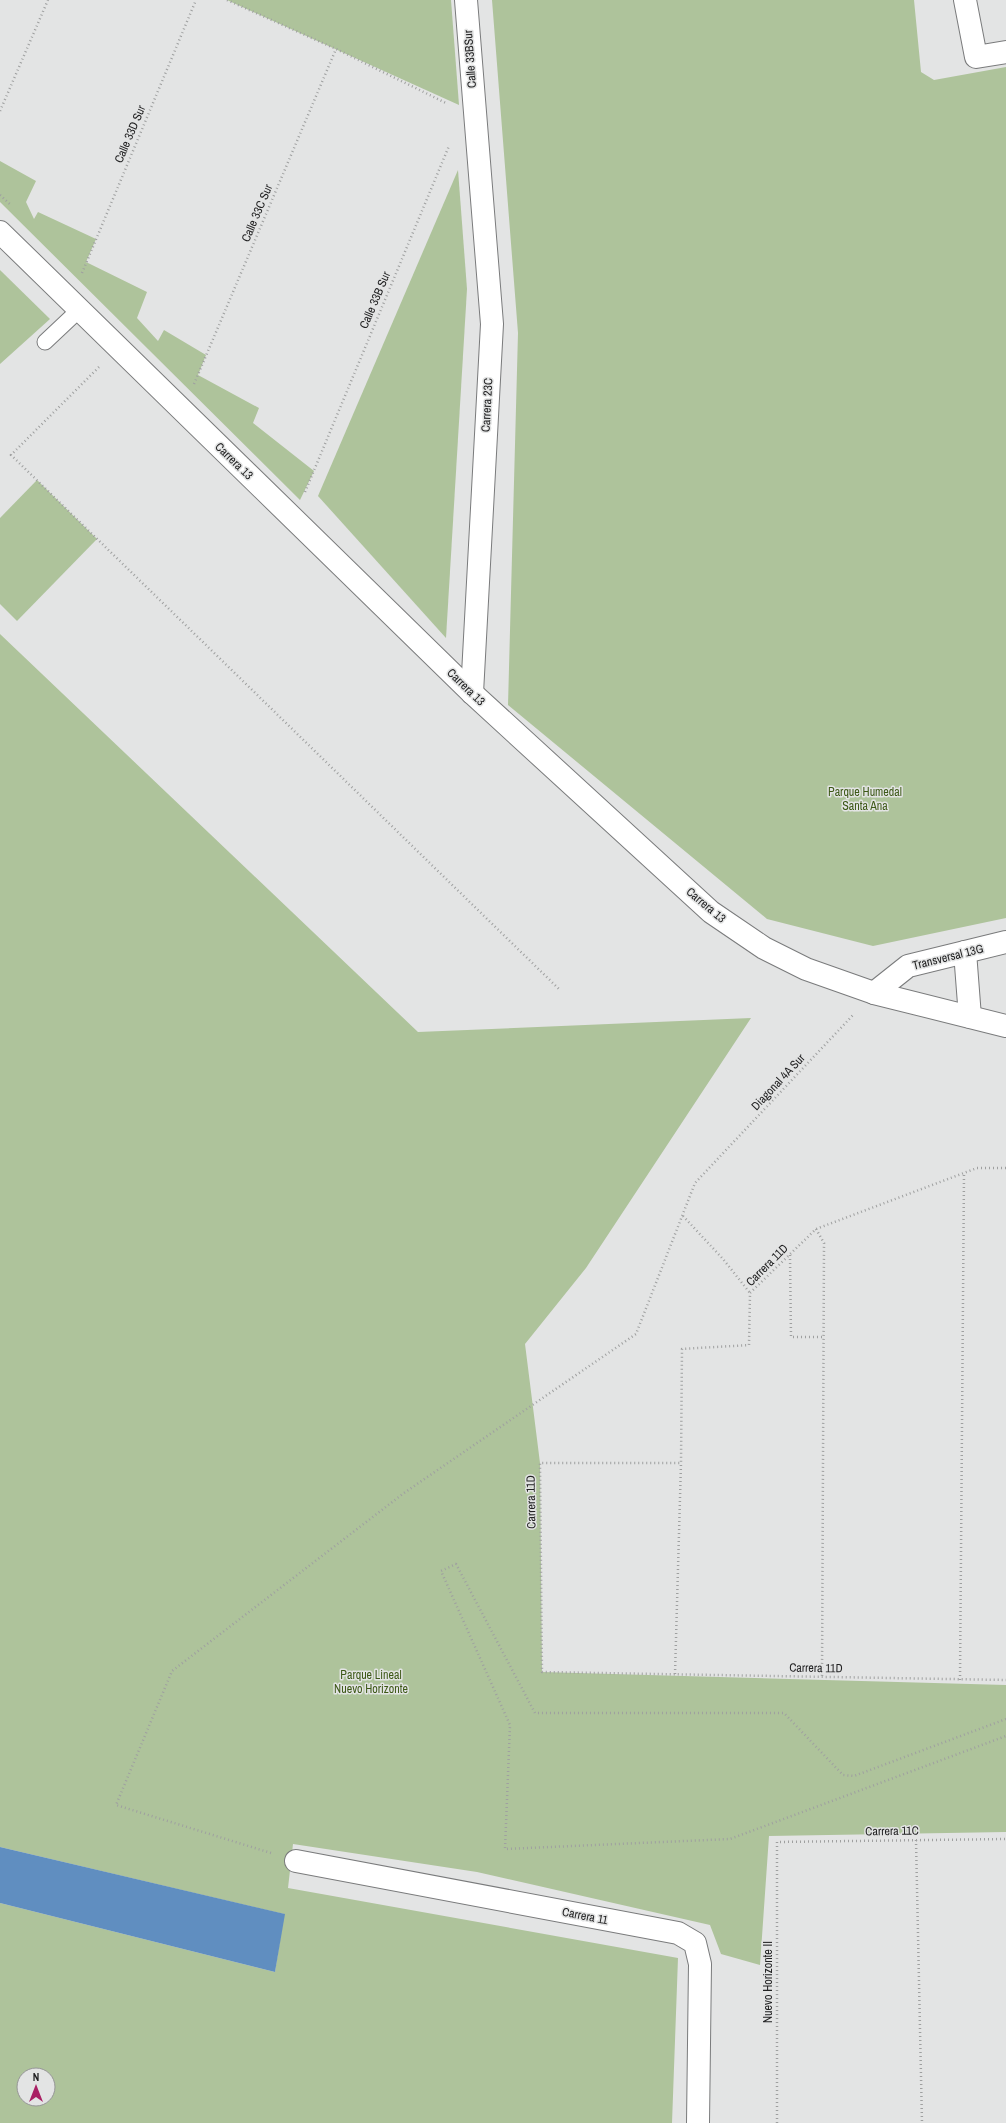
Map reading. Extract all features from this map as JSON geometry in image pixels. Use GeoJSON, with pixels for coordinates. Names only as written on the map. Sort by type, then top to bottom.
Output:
{"type":"FeatureCollection","features":[{"type":"Feature","properties":{"kind":"street","name":"Calle 33BSur"},"geometry":{"type":"LineString","coordinates":[[466,0],[474,118]]}},
{"type":"Feature","properties":{"kind":"street"},"geometry":{"type":"LineString","coordinates":[[965,0],[976,57],[1006,52]]}},
{"type":"Feature","properties":{"kind":"street","name":"Carrera 23C"},"geometry":{"type":"LineString","coordinates":[[472,693],[492,324],[474,118]]}},
{"type":"Feature","properties":{"kind":"street","name":"Carrera 13"},"geometry":{"type":"LineString","coordinates":[[0,232],[472,693],[711,912],[764,948],[806,969],[874,993],[1006,1026]]}},
{"type":"Feature","properties":{"kind":"street","name":"Transversal 13G"},"geometry":{"type":"LineString","coordinates":[[874,993],[908,966],[1006,942]]}},
{"type":"Feature","properties":{"kind":"street"},"geometry":{"type":"LineString","coordinates":[[965,952],[970,1017]]}},
{"type":"Feature","properties":{"kind":"street","name":"Carrera 11"},"geometry":{"type":"LineString","coordinates":[[296,1860],[678,1933],[695,1943],[700,1964],[698,2123]]}},
{"type":"Feature","properties":{"kind":"lane"},"geometry":{"type":"LineString","coordinates":[[45,342],[79,310]]}},
{"type":"Feature","properties":{"kind":"path"},"geometry":{"type":"LineString","coordinates":[[0,111],[48,0]]}},
{"type":"Feature","properties":{"kind":"path","name":"Calle 33D Sur"},"geometry":{"type":"LineString","coordinates":[[82,274],[196,0]]}},
{"type":"Feature","properties":{"kind":"path"},"geometry":{"type":"LineString","coordinates":[[227,0],[336,49],[474,118]]}},
{"type":"Feature","properties":{"kind":"path","name":"Calle 33C Sur"},"geometry":{"type":"LineString","coordinates":[[194,384],[336,49]]}},
{"type":"Feature","properties":{"kind":"path","name":"Calle 33B Sur"},"geometry":{"type":"LineString","coordinates":[[304,495],[451,141]]}},
{"type":"Feature","properties":{"kind":"path"},"geometry":{"type":"LineString","coordinates":[[117,347],[86,382],[11,455],[559,990]]}},
{"type":"Feature","properties":{"kind":"path","name":"Diagonal 4A Sur"},"geometry":{"type":"LineString","coordinates":[[683,1216],[695,1184],[874,993]]}},
{"type":"Feature","properties":{"kind":"path","name":"Carrera 11D"},"geometry":{"type":"LineString","coordinates":[[1006,1168],[977,1168],[816,1229],[750,1293],[749,1345],[682,1349],[680,1463],[540,1463],[542,1672],[1006,1680]]}},
{"type":"Feature","properties":{"kind":"path"},"geometry":{"type":"LineString","coordinates":[[960,1680],[964,1173]]}},
{"type":"Feature","properties":{"kind":"path"},"geometry":{"type":"LineString","coordinates":[[296,1860],[116,1805],[172,1671],[404,1493],[636,1334],[683,1216],[723,1259],[750,1293]]}},
{"type":"Feature","properties":{"kind":"path"},"geometry":{"type":"LineString","coordinates":[[816,1229],[824,1243],[822,1677]]}},
{"type":"Feature","properties":{"kind":"path"},"geometry":{"type":"LineString","coordinates":[[790,1254],[791,1337],[824,1337]]}},
{"type":"Feature","properties":{"kind":"path"},"geometry":{"type":"LineString","coordinates":[[675,1674],[680,1463]]}},
{"type":"Feature","properties":{"kind":"path"},"geometry":{"type":"LineString","coordinates":[[1006,1719],[854,1776],[843,1775],[784,1713],[535,1713],[456,1564],[441,1571],[510,1725],[506,1849],[730,1839],[1006,1736]]}},
{"type":"Feature","properties":{"kind":"path","name":"Carrera 11C"},"geometry":{"type":"LineString","coordinates":[[777,1842],[1006,1839]]}},
{"type":"Feature","properties":{"kind":"path"},"geometry":{"type":"LineString","coordinates":[[916,1840],[922,2123]]}},
{"type":"Feature","properties":{"kind":"path","name":"Nuevo Horizonte II"},"geometry":{"type":"LineString","coordinates":[[777,1842],[777,2123]]}},
{"type":"Feature","properties":{"kind":"green space"},"geometry":{"type":"Polygon","coordinates":[[[227,0],[451,0],[459,105],[227,0]]]}},
{"type":"Feature","properties":{"kind":"green space","name":"Parque Humedal Santa Ana"},"geometry":{"type":"Polygon","coordinates":[[[492,0],[914,0],[921,72],[934,80],[1006,67],[1006,918],[873,946],[767,919],[508,705],[518,333],[492,0]]]}},
{"type":"Feature","properties":{"kind":"green space"},"geometry":{"type":"Polygon","coordinates":[[[0,161],[36,181],[26,202],[34,219],[38,212],[96,239],[86,262],[147,292],[137,318],[158,341],[164,330],[206,355],[198,375],[259,408],[253,423],[314,471],[300,500],[0,202],[0,161]]]}},
{"type":"Feature","properties":{"kind":"green space"},"geometry":{"type":"Polygon","coordinates":[[[458,170],[467,289],[446,638],[318,496],[458,170]]]}},
{"type":"Feature","properties":{"kind":"green space"},"geometry":{"type":"Polygon","coordinates":[[[0,270],[50,319],[0,364],[0,270]]]}},
{"type":"Feature","properties":{"kind":"green space"},"geometry":{"type":"Polygon","coordinates":[[[37,480],[97,539],[17,621],[0,604],[0,518],[37,480]]]}},
{"type":"Feature","properties":{"kind":"green space","name":"Parque Lineal Nuevo Horizonte"},"geometry":{"type":"Polygon","coordinates":[[[0,634],[418,1032],[751,1018],[586,1268],[525,1344],[540,1463],[542,1672],[1006,1685],[1006,1832],[769,1836],[760,1965],[721,1954],[710,1925],[477,1872],[293,1844],[288,1888],[678,1958],[672,2123],[0,2123],[0,1903],[275,1972],[284,1914],[0,1847],[0,634]]]}},
{"type":"Feature","properties":{"kind":"water"},"geometry":{"type":"Polygon","coordinates":[[[0,1847],[285,1914],[275,1972],[0,1903],[0,1847]]]}}]}
